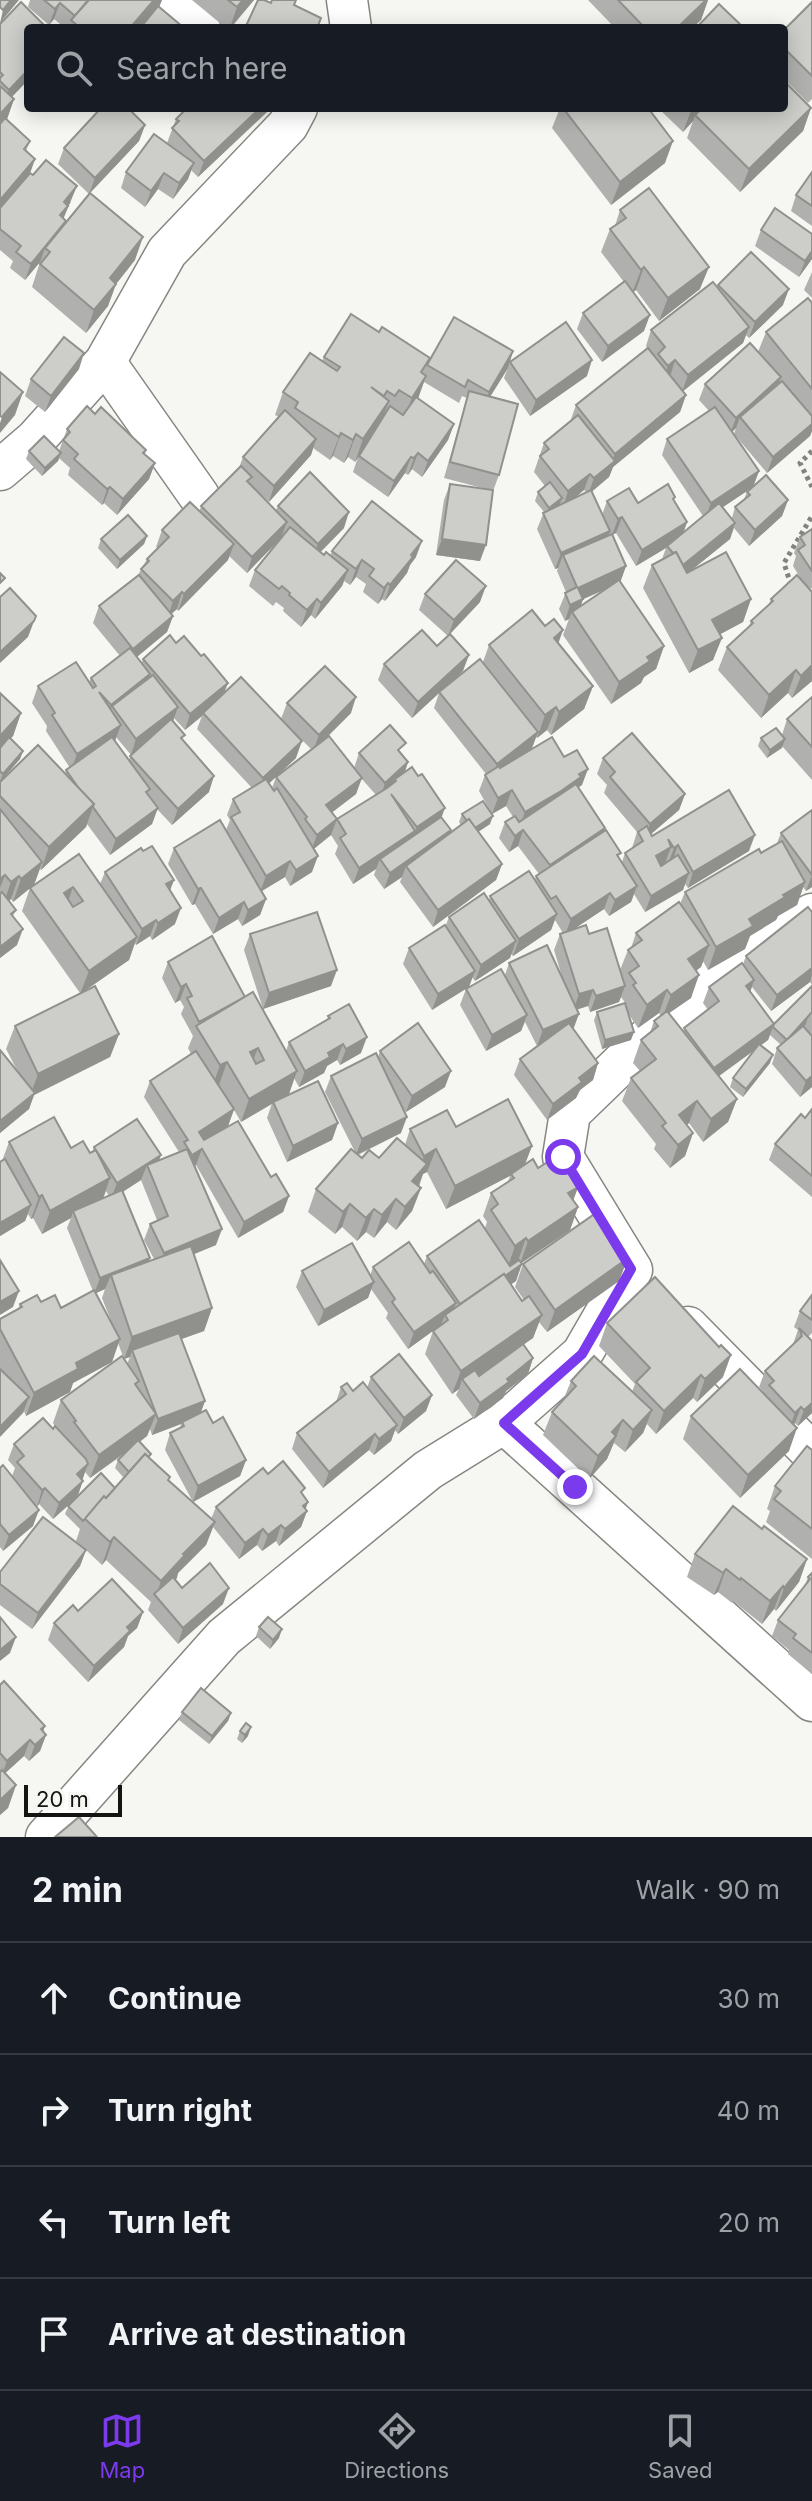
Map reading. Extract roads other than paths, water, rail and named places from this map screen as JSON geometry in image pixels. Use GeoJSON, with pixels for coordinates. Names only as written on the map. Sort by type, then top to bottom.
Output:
{"type":"FeatureCollection","features":[{"type":"Feature","properties":{"kind":"street"},"geometry":{"type":"LineString","coordinates":[[172,0],[196,24]]}},
{"type":"Feature","properties":{"kind":"street"},"geometry":{"type":"LineString","coordinates":[[347,0],[350,24]]}},
{"type":"Feature","properties":{"kind":"street"},"geometry":{"type":"LineString","coordinates":[[0,470],[35,440],[105,362],[167,252],[288,125],[291,112]]}},
{"type":"Feature","properties":{"kind":"street"},"geometry":{"type":"LineString","coordinates":[[105,362],[199,496]]}},
{"type":"Feature","properties":{"kind":"street"},"geometry":{"type":"LineString","coordinates":[[812,914],[753,945],[659,1027],[570,1113],[563,1157],[631,1269],[812,1453]]}},
{"type":"Feature","properties":{"kind":"street"},"geometry":{"type":"LineString","coordinates":[[46,1837],[224,1637],[428,1470],[504,1423],[582,1354],[631,1269]]}},
{"type":"Feature","properties":{"kind":"street"},"geometry":{"type":"LineString","coordinates":[[504,1423],[812,1701]]}}]}
